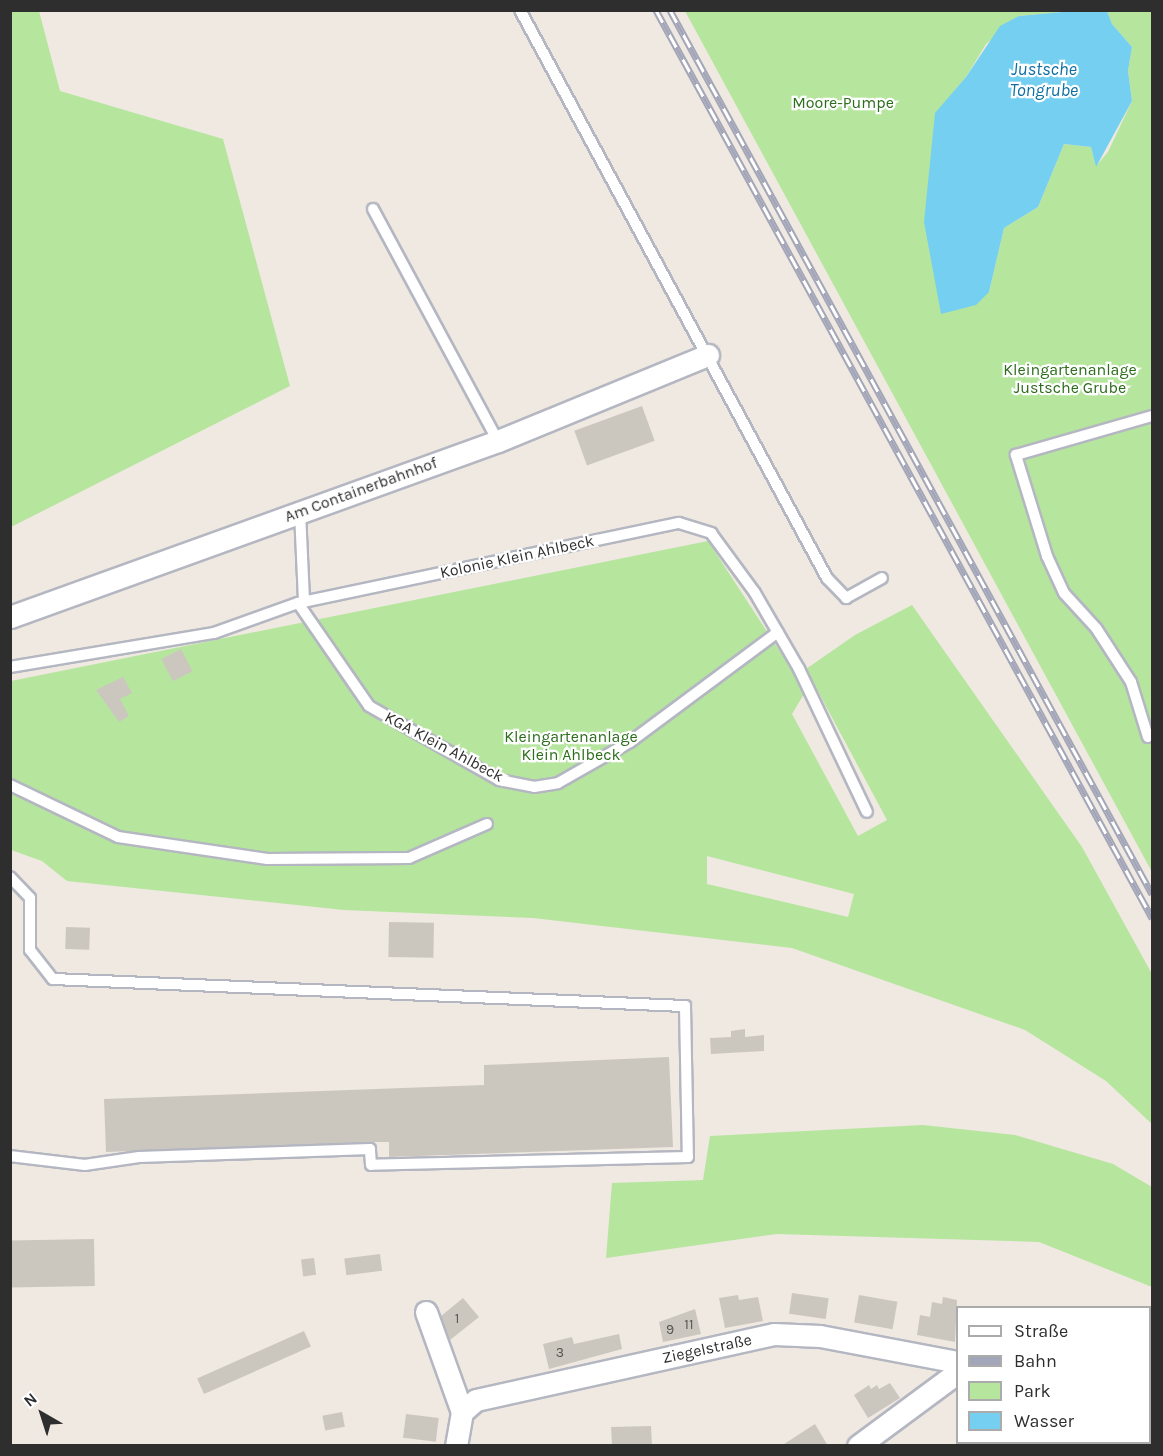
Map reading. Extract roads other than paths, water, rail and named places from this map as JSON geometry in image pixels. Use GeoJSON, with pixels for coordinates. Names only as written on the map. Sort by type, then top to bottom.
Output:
{"type":"FeatureCollection","features":[{"type":"Feature","properties":{"kind":"street","name":"Am Containerbahnhof"},"geometry":{"type":"LineString","coordinates":[[10,617],[498,441],[708,355]]}},
{"type":"Feature","properties":{"kind":"street"},"geometry":{"type":"LineString","coordinates":[[426,1312],[462,1412],[456,1446]]}},
{"type":"Feature","properties":{"kind":"street","name":"Ziegelstraße"},"geometry":{"type":"LineString","coordinates":[[462,1412],[476,1400],[774,1334],[820,1336],[956,1362]]}},
{"type":"Feature","properties":{"kind":"street"},"geometry":{"type":"LineString","coordinates":[[858,1446],[956,1373]]}},
{"type":"Feature","properties":{"kind":"lane"},"geometry":{"type":"LineString","coordinates":[[520,10],[828,578],[846,598],[882,578]]}},
{"type":"Feature","properties":{"kind":"lane"},"geometry":{"type":"LineString","coordinates":[[373,209],[498,441]]}},
{"type":"Feature","properties":{"kind":"lane"},"geometry":{"type":"LineString","coordinates":[[1148,737],[1131,682],[1096,628],[1064,593],[1047,556],[1016,455],[1152,416]]}},
{"type":"Feature","properties":{"kind":"lane"},"geometry":{"type":"LineString","coordinates":[[300,512],[301,602]]}},
{"type":"Feature","properties":{"kind":"lane","name":"Kolonie Klein Ahlbeck"},"geometry":{"type":"LineString","coordinates":[[10,667],[214,633],[301,602],[679,523],[711,533],[755,592],[778,632],[867,812]]}},
{"type":"Feature","properties":{"kind":"lane","name":"KGA Klein Ahlbeck"},"geometry":{"type":"LineString","coordinates":[[301,602],[369,706],[499,780],[534,787],[558,783],[630,742],[778,632]]}},
{"type":"Feature","properties":{"kind":"lane"},"geometry":{"type":"LineString","coordinates":[[10,785],[118,837],[267,859],[409,858],[487,824]]}},
{"type":"Feature","properties":{"kind":"lane"},"geometry":{"type":"LineString","coordinates":[[10,877],[30,898],[30,950],[53,979],[685,1006],[688,1157],[371,1165],[370,1149],[140,1157],[85,1165],[10,1156]]}},
{"type":"Feature","properties":{"kind":"water","name":"Justsche Tongrube"},"geometry":{"type":"Polygon","coordinates":[[[1072,11],[1107,11],[1112,24],[1132,47],[1128,71],[1132,101],[1096,167],[1091,147],[1064,144],[1038,207],[1004,228],[989,292],[976,305],[941,314],[924,222],[935,113],[966,77],[1000,26],[1019,16],[1072,11]]]}},
{"type":"Feature","properties":{"kind":"railway"},"geometry":{"type":"LineString","coordinates":[[656,10],[1152,918]]}},
{"type":"Feature","properties":{"kind":"railway"},"geometry":{"type":"LineString","coordinates":[[670,10],[1152,894]]}},
{"type":"Feature","properties":{"kind":"park label","name":"Moore-Pumpe"},"geometry":{"type":"Point","coordinates":[843,103]}},
{"type":"Feature","properties":{"kind":"park label","name":"Kleingartenanlage Justsche Grube"},"geometry":{"type":"Point","coordinates":[1070,379]}},
{"type":"Feature","properties":{"kind":"park label","name":"Kleingartenanlage Klein Ahlbeck"},"geometry":{"type":"Point","coordinates":[571,746]}}]}
